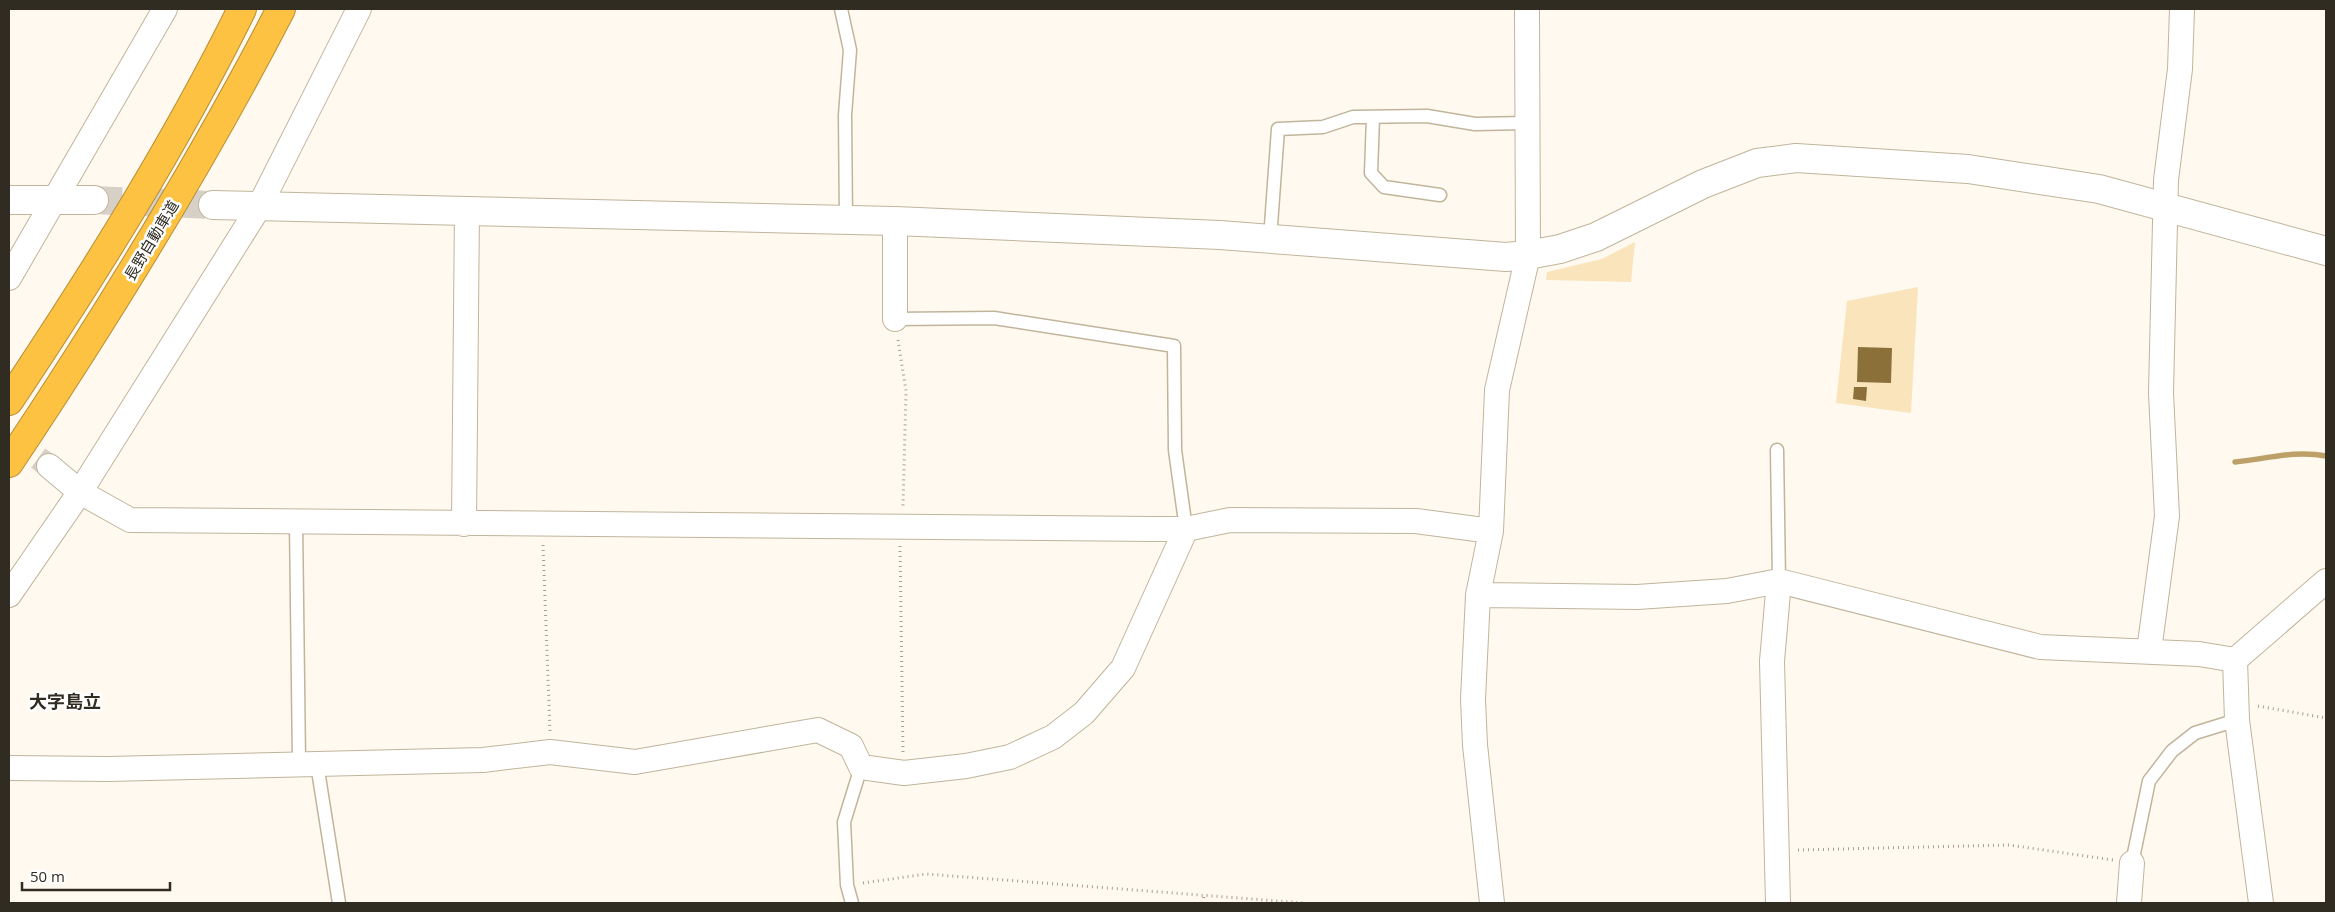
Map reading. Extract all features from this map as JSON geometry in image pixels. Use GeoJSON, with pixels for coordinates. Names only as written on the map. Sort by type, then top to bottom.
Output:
{"type":"FeatureCollection","features":[{"type":"Feature","properties":{"kind":"highway"},"geometry":{"type":"LineString","coordinates":[[9,401],[118,231],[217,59],[242,9]]}},
{"type":"Feature","properties":{"kind":"highway","name":"長野自動車道"},"geometry":{"type":"LineString","coordinates":[[9,463],[75,365],[151,242],[247,75],[281,9]]}},
{"type":"Feature","properties":{"kind":"street"},"geometry":{"type":"LineString","coordinates":[[9,278],[56,200],[165,9]]}},
{"type":"Feature","properties":{"kind":"street"},"geometry":{"type":"LineString","coordinates":[[9,594],[80,492],[259,207],[359,9]]}},
{"type":"Feature","properties":{"kind":"street"},"geometry":{"type":"LineString","coordinates":[[1492,903],[1475,745],[1473,699],[1478,595],[1492,531],[1497,390],[1528,255],[1527,9]]}},
{"type":"Feature","properties":{"kind":"street"},"geometry":{"type":"LineString","coordinates":[[2149,651],[2167,516],[2161,393],[2167,206],[2166,180],[2180,69],[2182,9]]}},
{"type":"Feature","properties":{"kind":"street"},"geometry":{"type":"LineString","coordinates":[[213,205],[467,209],[895,221],[1270,239],[1506,256],[1528,255],[1560,249],[1596,237],[1703,184],[1757,163],[1796,158],[1968,170],[2099,189],[2326,250]]}},
{"type":"Feature","properties":{"kind":"street"},"geometry":{"type":"LineString","coordinates":[[9,200],[94,200]]}},
{"type":"Feature","properties":{"kind":"street"},"geometry":{"type":"LineString","coordinates":[[464,524],[467,209]]}},
{"type":"Feature","properties":{"kind":"street"},"geometry":{"type":"LineString","coordinates":[[895,221],[895,319]]}},
{"type":"Feature","properties":{"kind":"street"},"geometry":{"type":"LineString","coordinates":[[49,466],[80,492],[130,520],[899,529],[1186,529],[1230,520],[1416,520],[1492,531]]}},
{"type":"Feature","properties":{"kind":"street"},"geometry":{"type":"LineString","coordinates":[[9,768],[108,769],[484,760],[550,752],[634,762],[818,730],[851,746],[861,767],[904,773],[966,766],[1010,757],[1053,737],[1084,713],[1123,668],[1186,529]]}},
{"type":"Feature","properties":{"kind":"street"},"geometry":{"type":"LineString","coordinates":[[1778,903],[1772,661],[1779,581]]}},
{"type":"Feature","properties":{"kind":"street"},"geometry":{"type":"LineString","coordinates":[[1478,595],[1637,597],[1728,591],[1779,581],[2040,647],[2199,654],[2235,660]]}},
{"type":"Feature","properties":{"kind":"street"},"geometry":{"type":"LineString","coordinates":[[2235,660],[2326,581]]}},
{"type":"Feature","properties":{"kind":"street"},"geometry":{"type":"LineString","coordinates":[[2235,660],[2236,711],[2261,903]]}},
{"type":"Feature","properties":{"kind":"street"},"geometry":{"type":"LineString","coordinates":[[2129,903],[2132,863]]}},
{"type":"Feature","properties":{"kind":"lane"},"geometry":{"type":"LineString","coordinates":[[841,9],[850,50],[845,115],[846,220]]}},
{"type":"Feature","properties":{"kind":"lane"},"geometry":{"type":"LineString","coordinates":[[1270,239],[1278,129],[1323,127],[1353,117],[1427,116],[1475,124],[1528,123]]}},
{"type":"Feature","properties":{"kind":"lane"},"geometry":{"type":"LineString","coordinates":[[1373,117],[1371,173],[1384,187],[1440,195]]}},
{"type":"Feature","properties":{"kind":"lane"},"geometry":{"type":"LineString","coordinates":[[895,319],[994,318],[1174,346],[1175,450],[1186,529]]}},
{"type":"Feature","properties":{"kind":"lane"},"geometry":{"type":"LineString","coordinates":[[1777,450],[1779,581]]}},
{"type":"Feature","properties":{"kind":"lane"},"geometry":{"type":"LineString","coordinates":[[296,522],[308,763],[339,903]]}},
{"type":"Feature","properties":{"kind":"lane"},"geometry":{"type":"LineString","coordinates":[[2132,863],[2149,781],[2172,751],[2196,733],[2236,711]]}},
{"type":"Feature","properties":{"kind":"lane"},"geometry":{"type":"LineString","coordinates":[[852,903],[847,885],[844,822],[861,767]]}},
{"type":"Feature","properties":{"kind":"path"},"geometry":{"type":"LineString","coordinates":[[895,319],[906,391],[903,507],[899,529],[904,773]]}},
{"type":"Feature","properties":{"kind":"path"},"geometry":{"type":"LineString","coordinates":[[542,524],[550,752]]}},
{"type":"Feature","properties":{"kind":"path"},"geometry":{"type":"LineString","coordinates":[[2236,711],[2326,718]]}},
{"type":"Feature","properties":{"kind":"path"},"geometry":{"type":"LineString","coordinates":[[1777,851],[2010,845],[2132,863]]}},
{"type":"Feature","properties":{"kind":"path"},"geometry":{"type":"LineString","coordinates":[[847,885],[926,874],[1304,903]]}},
{"type":"Feature","properties":{"kind":"path"},"geometry":{"type":"LineString","coordinates":[[1203,903],[1204,896]]}},
{"type":"Feature","properties":{"kind":"shaded area"},"geometry":{"type":"Polygon","coordinates":[[[1635,242],[1631,282],[1546,280],[1547,272],[1602,259],[1635,242]]]}},
{"type":"Feature","properties":{"kind":"shaded area"},"geometry":{"type":"Polygon","coordinates":[[[1918,287],[1911,413],[1836,403],[1847,301],[1918,287]]]}},
{"type":"Feature","properties":{"kind":"building"},"geometry":{"type":"Polygon","coordinates":[[[1858,347],[1892,348],[1891,383],[1857,382],[1858,347]]]}},
{"type":"Feature","properties":{"kind":"building"},"geometry":{"type":"Polygon","coordinates":[[[1854,387],[1867,387],[1866,401],[1853,399],[1854,387]]]}},
{"type":"Feature","properties":{"kind":"waterway"},"geometry":{"type":"LineString","coordinates":[[2235,462],[2292,454],[2326,456]]}},
{"type":"Feature","properties":{"kind":"tunnel"},"geometry":{"type":"LineString","coordinates":[[94,200],[213,205]]}},
{"type":"Feature","properties":{"kind":"tunnel"},"geometry":{"type":"LineString","coordinates":[[9,437],[49,466]]}},
{"type":"Feature","properties":{"kind":"district","name":"大字島立"},"geometry":{"type":"Point","coordinates":[65,701]}}]}
